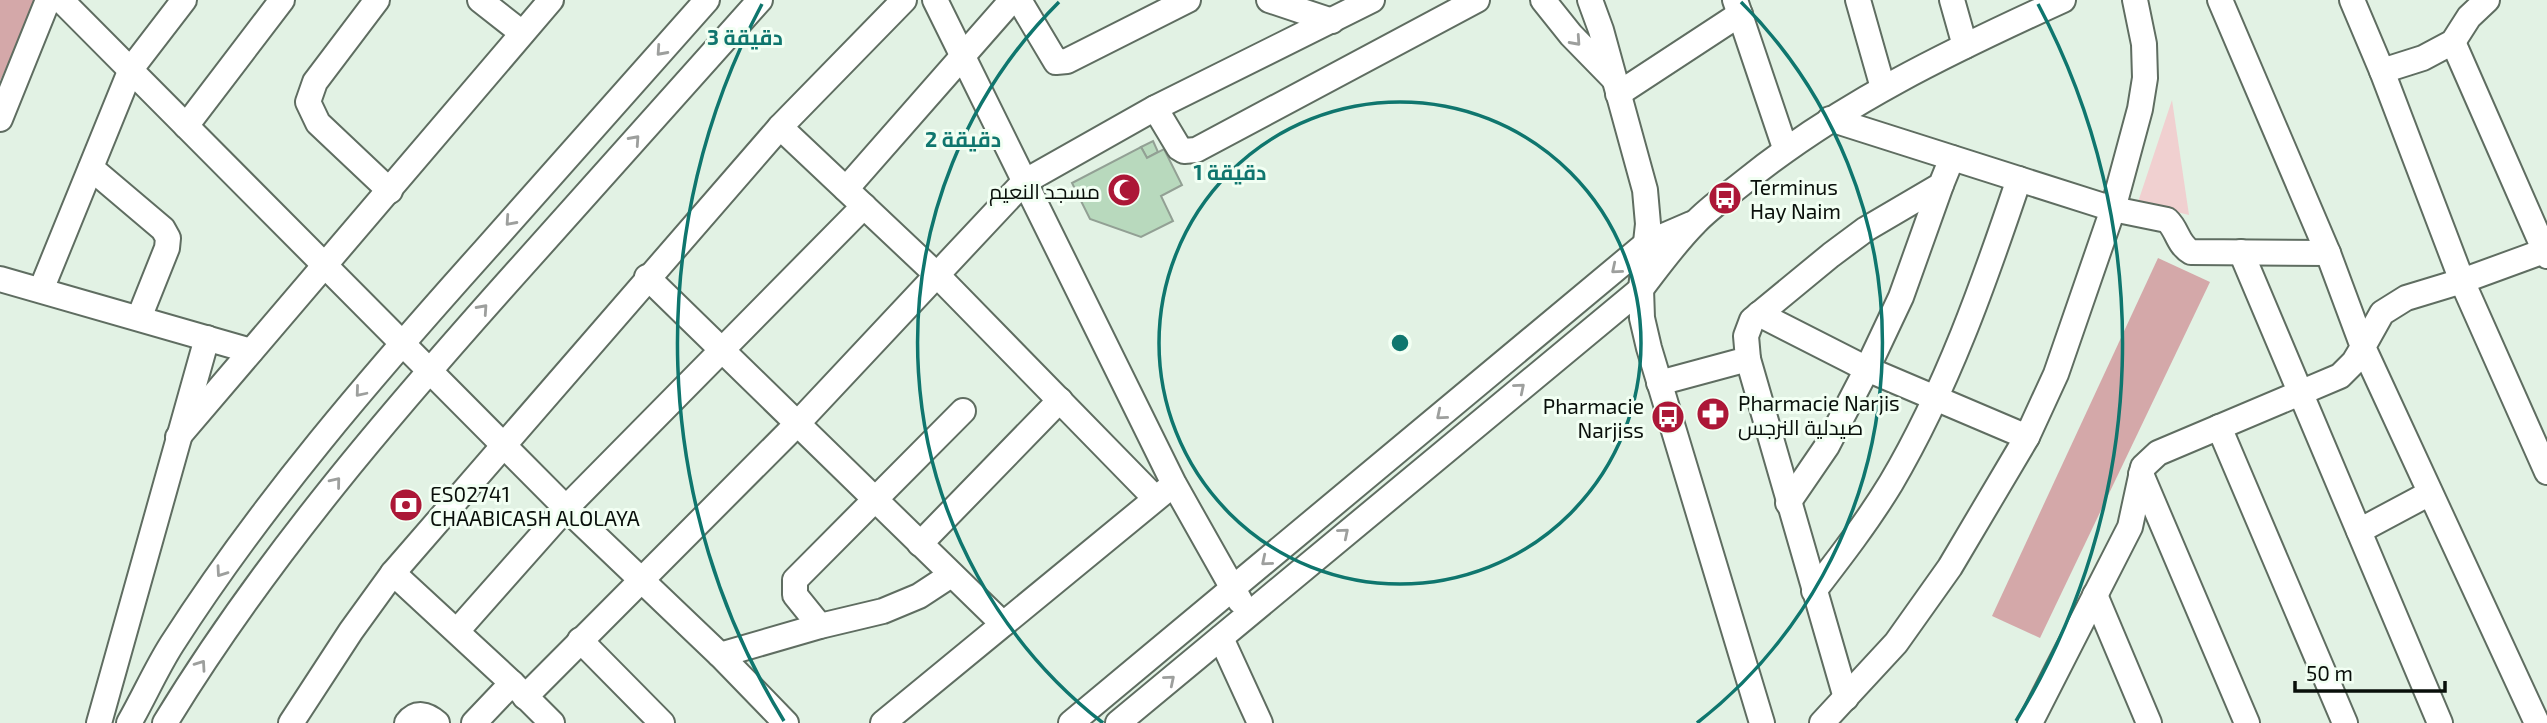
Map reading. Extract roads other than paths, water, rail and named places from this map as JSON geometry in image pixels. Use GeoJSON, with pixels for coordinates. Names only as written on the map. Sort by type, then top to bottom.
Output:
{"type":"FeatureCollection","features":[{"type":"Feature","properties":{"kind":"street"},"geometry":{"type":"LineString","coordinates":[[0,119],[48,0]]}},
{"type":"Feature","properties":{"kind":"street"},"geometry":{"type":"LineString","coordinates":[[61,0],[565,508],[720,655],[786,723]]}},
{"type":"Feature","properties":{"kind":"street"},"geometry":{"type":"LineString","coordinates":[[41,290],[131,69],[184,0]]}},
{"type":"Feature","properties":{"kind":"street"},"geometry":{"type":"LineString","coordinates":[[187,126],[282,0]]}},
{"type":"Feature","properties":{"kind":"street"},"geometry":{"type":"LineString","coordinates":[[377,0],[315,82],[308,102],[318,124],[390,191]]}},
{"type":"Feature","properties":{"kind":"street"},"geometry":{"type":"LineString","coordinates":[[480,0],[522,33]]}},
{"type":"Feature","properties":{"kind":"street"},"geometry":{"type":"LineString","coordinates":[[178,438],[551,0]]}},
{"type":"Feature","properties":{"kind":"street"},"geometry":{"type":"LineString","coordinates":[[129,723],[171,646],[261,516],[401,343],[706,0]]}},
{"type":"Feature","properties":{"kind":"street"},"geometry":{"type":"LineString","coordinates":[[164,723],[266,572],[429,370],[760,0]]}},
{"type":"Feature","properties":{"kind":"street"},"geometry":{"type":"LineString","coordinates":[[291,723],[351,631],[393,573],[502,444],[780,127],[904,0]]}},
{"type":"Feature","properties":{"kind":"street"},"geometry":{"type":"LineString","coordinates":[[935,0],[1024,182],[1165,491],[1233,588],[1247,614]]}},
{"type":"Feature","properties":{"kind":"street"},"geometry":{"type":"LineString","coordinates":[[846,189],[1012,0]]}},
{"type":"Feature","properties":{"kind":"street"},"geometry":{"type":"LineString","coordinates":[[1019,0],[1059,63],[1188,0]]}},
{"type":"Feature","properties":{"kind":"street"},"geometry":{"type":"LineString","coordinates":[[1269,0],[1332,21]]}},
{"type":"Feature","properties":{"kind":"street"},"geometry":{"type":"LineString","coordinates":[[474,723],[580,640],[797,424],[1024,182],[1155,108],[1372,0]]}},
{"type":"Feature","properties":{"kind":"street"},"geometry":{"type":"LineString","coordinates":[[1155,108],[1179,148],[1184,151],[1196,149],[1477,0]]}},
{"type":"Feature","properties":{"kind":"street"},"geometry":{"type":"LineString","coordinates":[[1543,0],[1615,86]]}},
{"type":"Feature","properties":{"kind":"street"},"geometry":{"type":"LineString","coordinates":[[1590,0],[1601,30],[1645,190],[1647,243],[1641,289],[1642,318],[1659,383],[1762,723]]}},
{"type":"Feature","properties":{"kind":"street"},"geometry":{"type":"LineString","coordinates":[[1858,0],[1883,88]]}},
{"type":"Feature","properties":{"kind":"street"},"geometry":{"type":"LineString","coordinates":[[1952,0],[1965,46]]}},
{"type":"Feature","properties":{"kind":"street"},"geometry":{"type":"LineString","coordinates":[[1118,723],[1641,289],[1695,222],[1785,148],[1883,88],[2063,0]]}},
{"type":"Feature","properties":{"kind":"street"},"geometry":{"type":"LineString","coordinates":[[1822,723],[1896,643],[1951,567],[2027,437],[2056,374],[2113,209],[2140,109],[2145,78],[2144,44],[2135,0]]}},
{"type":"Feature","properties":{"kind":"street"},"geometry":{"type":"LineString","coordinates":[[2220,0],[2328,253],[2363,347],[2537,723]]}},
{"type":"Feature","properties":{"kind":"street"},"geometry":{"type":"LineString","coordinates":[[2352,0],[2462,281],[2547,472]]}},
{"type":"Feature","properties":{"kind":"street"},"geometry":{"type":"LineString","coordinates":[[2382,71],[2423,58],[2453,42],[2469,17],[2487,0]]}},
{"type":"Feature","properties":{"kind":"street"},"geometry":{"type":"LineString","coordinates":[[1615,86],[1737,7],[1785,148]]}},
{"type":"Feature","properties":{"kind":"street"},"geometry":{"type":"LineString","coordinates":[[2040,716],[2130,527],[2143,467],[2158,453],[2340,376],[2354,362],[2382,313],[2406,298],[2546,252],[2453,42]]}},
{"type":"Feature","properties":{"kind":"street"},"geometry":{"type":"LineString","coordinates":[[1830,119],[2113,209],[2167,220],[2173,225],[2183,247],[2191,252],[2328,253]]}},
{"type":"Feature","properties":{"kind":"street"},"geometry":{"type":"LineString","coordinates":[[780,127],[938,276],[1060,400],[1165,491]]}},
{"type":"Feature","properties":{"kind":"street"},"geometry":{"type":"LineString","coordinates":[[1788,503],[1827,446],[1867,369],[1901,297],[1952,158]]}},
{"type":"Feature","properties":{"kind":"street"},"geometry":{"type":"LineString","coordinates":[[91,167],[163,229],[169,238],[139,318]]}},
{"type":"Feature","properties":{"kind":"street"},"geometry":{"type":"LineString","coordinates":[[1814,591],[1892,482],[1934,399],[1973,311],[2019,179]]}},
{"type":"Feature","properties":{"kind":"street"},"geometry":{"type":"LineString","coordinates":[[1846,698],[1748,359],[1746,336],[1752,320],[1866,229],[1941,185]]}},
{"type":"Feature","properties":{"kind":"street"},"geometry":{"type":"LineString","coordinates":[[457,631],[565,508],[864,206]]}},
{"type":"Feature","properties":{"kind":"street"},"geometry":{"type":"LineString","coordinates":[[1071,723],[1647,243],[1695,222]]}},
{"type":"Feature","properties":{"kind":"street"},"geometry":{"type":"LineString","coordinates":[[2241,252],[2440,723]]}},
{"type":"Feature","properties":{"kind":"street"},"geometry":{"type":"LineString","coordinates":[[647,277],[1003,624]]}},
{"type":"Feature","properties":{"kind":"street"},"geometry":{"type":"LineString","coordinates":[[0,279],[251,351]]}},
{"type":"Feature","properties":{"kind":"street"},"geometry":{"type":"LineString","coordinates":[[1759,314],[1867,369],[2027,437]]}},
{"type":"Feature","properties":{"kind":"street"},"geometry":{"type":"LineString","coordinates":[[99,723],[207,338]]}},
{"type":"Feature","properties":{"kind":"street"},"geometry":{"type":"LineString","coordinates":[[1659,383],[1748,359]]}},
{"type":"Feature","properties":{"kind":"street"},"geometry":{"type":"LineString","coordinates":[[920,544],[1060,400]]}},
{"type":"Feature","properties":{"kind":"street"},"geometry":{"type":"LineString","coordinates":[[821,626],[795,595],[795,580],[963,411]]}},
{"type":"Feature","properties":{"kind":"street"},"geometry":{"type":"LineString","coordinates":[[2219,427],[2345,723]]}},
{"type":"Feature","properties":{"kind":"street"},"geometry":{"type":"LineString","coordinates":[[2141,474],[2247,723]]}},
{"type":"Feature","properties":{"kind":"street"},"geometry":{"type":"LineString","coordinates":[[883,723],[1165,491]]}},
{"type":"Feature","properties":{"kind":"street"},"geometry":{"type":"LineString","coordinates":[[2359,531],[2430,493]]}},
{"type":"Feature","properties":{"kind":"street"},"geometry":{"type":"LineString","coordinates":[[393,573],[552,723]]}},
{"type":"Feature","properties":{"kind":"street"},"geometry":{"type":"LineString","coordinates":[[720,655],[883,611],[919,596],[951,575]]}},
{"type":"Feature","properties":{"kind":"street"},"geometry":{"type":"LineString","coordinates":[[2095,596],[2149,723]]}},
{"type":"Feature","properties":{"kind":"street"},"geometry":{"type":"LineString","coordinates":[[1221,638],[1260,723]]}},
{"type":"Feature","properties":{"kind":"street"},"geometry":{"type":"LineString","coordinates":[[580,640],[662,723]]}},
{"type":"Feature","properties":{"kind":"street"},"geometry":{"type":"LineString","coordinates":[[1097,701],[1110,723]]}},
{"type":"Feature","properties":{"kind":"street"},"geometry":{"type":"LineString","coordinates":[[407,723],[418,715],[425,715],[437,723]]}},
{"type":"Feature","properties":{"kind":"place","name":"مسجد النعيم"},"geometry":{"type":"Point","coordinates":[1124,190]}},
{"type":"Feature","properties":{"kind":"place","name":"Terminus Hay Naim"},"geometry":{"type":"Point","coordinates":[1725,198]}},
{"type":"Feature","properties":{"kind":"place","name":"Pharmacie Narjis صيدلية النرجس"},"geometry":{"type":"Point","coordinates":[1713,414]}},
{"type":"Feature","properties":{"kind":"place","name":"Pharmacie Narjiss"},"geometry":{"type":"Point","coordinates":[1668,417]}},
{"type":"Feature","properties":{"kind":"place","name":"ES02741 CHAABICASH ALOLAYA"},"geometry":{"type":"Point","coordinates":[406,505]}}]}
